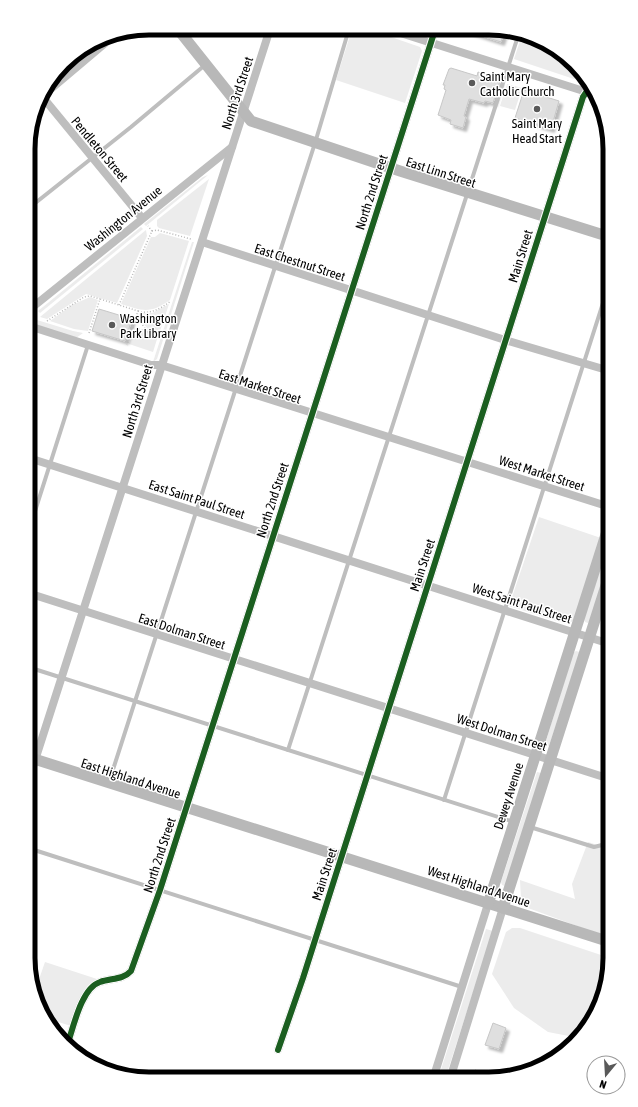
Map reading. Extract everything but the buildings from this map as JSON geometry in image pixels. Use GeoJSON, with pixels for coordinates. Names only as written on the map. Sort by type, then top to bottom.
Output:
{"type":"FeatureCollection","features":[{"type":"Feature","properties":{"kind":"street"},"geometry":{"type":"LineString","coordinates":[[182,35],[243,114]]}},
{"type":"Feature","properties":{"kind":"street","name":"North 3rd Street"},"geometry":{"type":"LineString","coordinates":[[35,751],[62,678],[84,611],[161,365],[268,35]]}},
{"type":"Feature","properties":{"kind":"street"},"geometry":{"type":"LineString","coordinates":[[408,35],[587,91]]}},
{"type":"Feature","properties":{"kind":"street","name":"North 2nd Street"},"geometry":{"type":"LineString","coordinates":[[69,1039],[85,994],[91,986],[97,982],[126,976],[131,971],[160,890],[433,35]]}},
{"type":"Feature","properties":{"kind":"street"},"geometry":{"type":"LineString","coordinates":[[53,87],[103,45]]}},
{"type":"Feature","properties":{"kind":"street","name":"Main Street"},"geometry":{"type":"LineString","coordinates":[[278,1050],[467,462],[544,216],[583,97],[588,93]]}},
{"type":"Feature","properties":{"kind":"street","name":"Pendleton Street"},"geometry":{"type":"LineString","coordinates":[[45,102],[142,218]]}},
{"type":"Feature","properties":{"kind":"street","name":"East Linn Street"},"geometry":{"type":"LineString","coordinates":[[243,114],[251,121],[315,143],[603,234]]}},
{"type":"Feature","properties":{"kind":"street","name":"Washington Avenue"},"geometry":{"type":"LineString","coordinates":[[35,303],[232,147]]}},
{"type":"Feature","properties":{"kind":"street","name":"East Chestnut Street"},"geometry":{"type":"LineString","coordinates":[[202,242],[505,340],[603,369]]}},
{"type":"Feature","properties":{"kind":"street","name":"East Market Street"},"geometry":{"type":"LineString","coordinates":[[35,328],[151,365],[161,365],[387,438],[467,462]]}},
{"type":"Feature","properties":{"kind":"street","name":"East Saint Paul Street"},"geometry":{"type":"LineString","coordinates":[[35,460],[427,585]]}},
{"type":"Feature","properties":{"kind":"street","name":"West Market Street"},"geometry":{"type":"LineString","coordinates":[[467,462],[603,505]]}},
{"type":"Feature","properties":{"kind":"street","name":"Dewey Avenue"},"geometry":{"type":"LineString","coordinates":[[435,1072],[603,543]]}},
{"type":"Feature","properties":{"kind":"street","name":"West Saint Paul Street"},"geometry":{"type":"LineString","coordinates":[[427,585],[603,642]]}},
{"type":"Feature","properties":{"kind":"street"},"geometry":{"type":"LineString","coordinates":[[452,1072],[603,594]]}},
{"type":"Feature","properties":{"kind":"street","name":"East Dolman Street"},"geometry":{"type":"LineString","coordinates":[[35,595],[233,660],[387,708]]}},
{"type":"Feature","properties":{"kind":"street","name":"West Dolman Street"},"geometry":{"type":"LineString","coordinates":[[387,708],[603,777]]}},
{"type":"Feature","properties":{"kind":"street","name":"East Highland Avenue"},"geometry":{"type":"LineString","coordinates":[[35,760],[340,857]]}},
{"type":"Feature","properties":{"kind":"street","name":"West Highland Avenue"},"geometry":{"type":"LineString","coordinates":[[340,857],[603,940]]}},
{"type":"Feature","properties":{"kind":"lane"},"geometry":{"type":"LineString","coordinates":[[108,783],[157,635],[234,389],[315,143],[347,35]]}},
{"type":"Feature","properties":{"kind":"lane"},"geometry":{"type":"LineString","coordinates":[[288,750],[387,438],[517,38]]}},
{"type":"Feature","properties":{"kind":"lane"},"geometry":{"type":"LineString","coordinates":[[35,203],[205,65]]}},
{"type":"Feature","properties":{"kind":"lane"},"geometry":{"type":"LineString","coordinates":[[444,800],[546,487],[603,303]]}},
{"type":"Feature","properties":{"kind":"lane"},"geometry":{"type":"LineString","coordinates":[[35,509],[88,345]]}},
{"type":"Feature","properties":{"kind":"lane"},"geometry":{"type":"LineString","coordinates":[[35,669],[212,724],[288,750],[514,822]]}},
{"type":"Feature","properties":{"kind":"lane"},"geometry":{"type":"LineString","coordinates":[[529,827],[594,847],[603,844]]}},
{"type":"Feature","properties":{"kind":"lane"},"geometry":{"type":"LineString","coordinates":[[35,850],[314,938],[463,987]]}},
{"type":"Feature","properties":{"kind":"path"},"geometry":{"type":"LineString","coordinates":[[148,226],[152,231]]}},
{"type":"Feature","properties":{"kind":"path"},"geometry":{"type":"LineString","coordinates":[[152,231],[157,230],[191,239]]}},
{"type":"Feature","properties":{"kind":"path"},"geometry":{"type":"LineString","coordinates":[[119,305],[152,231]]}},
{"type":"Feature","properties":{"kind":"path"},"geometry":{"type":"LineString","coordinates":[[47,321],[84,296],[90,296],[145,312],[156,310],[171,301]]}},
{"type":"Feature","properties":{"kind":"path"},"geometry":{"type":"LineString","coordinates":[[89,333],[100,299]]}},
{"type":"Feature","properties":{"kind":"path"},"geometry":{"type":"LineString","coordinates":[[127,345],[138,311]]}},
{"type":"Feature","properties":{"kind":"path"},"geometry":{"type":"LineString","coordinates":[[136,317],[148,332]]}},
{"type":"Feature","properties":{"kind":"path"},"geometry":{"type":"LineString","coordinates":[[133,327],[160,336]]}},
{"type":"Feature","properties":{"kind":"shaded area"},"geometry":{"type":"Polygon","coordinates":[[[350,35],[385,35],[420,47],[422,51],[405,103],[336,80],[350,35]]]}},
{"type":"Feature","properties":{"kind":"shaded area"},"geometry":{"type":"Polygon","coordinates":[[[521,39],[526,41],[553,54],[575,74],[580,81],[514,59],[521,39]]]}},
{"type":"Feature","properties":{"kind":"shaded area"},"geometry":{"type":"Polygon","coordinates":[[[507,84],[522,88],[515,110],[500,106],[507,84]]]}},
{"type":"Feature","properties":{"kind":"shaded area"},"geometry":{"type":"Polygon","coordinates":[[[208,175],[146,226],[144,224],[203,177],[208,175]]]}},
{"type":"Feature","properties":{"kind":"shaded area"},"geometry":{"type":"Polygon","coordinates":[[[209,179],[190,236],[159,228],[157,226],[157,220],[209,179]]]}},
{"type":"Feature","properties":{"kind":"shaded area"},"geometry":{"type":"Polygon","coordinates":[[[141,227],[143,229],[40,313],[38,311],[141,227]]]}},
{"type":"Feature","properties":{"kind":"shaded area"},"geometry":{"type":"Polygon","coordinates":[[[146,230],[147,236],[117,303],[86,294],[47,319],[40,317],[146,230]]]}},
{"type":"Feature","properties":{"kind":"shaded area"},"geometry":{"type":"Polygon","coordinates":[[[160,233],[189,241],[170,300],[157,308],[146,310],[121,304],[151,237],[155,237],[160,233]]]}},
{"type":"Feature","properties":{"kind":"shaded area"},"geometry":{"type":"Polygon","coordinates":[[[192,242],[194,242],[157,359],[153,362],[192,242]]]}},
{"type":"Feature","properties":{"kind":"shaded area"},"geometry":{"type":"Polygon","coordinates":[[[90,297],[98,300],[88,331],[74,329],[50,321],[72,305],[90,297]]]}},
{"type":"Feature","properties":{"kind":"shaded area"},"geometry":{"type":"Polygon","coordinates":[[[169,304],[159,334],[149,330],[138,318],[139,313],[152,313],[169,304]]]}},
{"type":"Feature","properties":{"kind":"shaded area"},"geometry":{"type":"Polygon","coordinates":[[[37,320],[83,333],[76,338],[35,325],[37,320]]]}},
{"type":"Feature","properties":{"kind":"shaded area"},"geometry":{"type":"Polygon","coordinates":[[[134,329],[158,336],[153,352],[129,344],[134,329]]]}},
{"type":"Feature","properties":{"kind":"shaded area"},"geometry":{"type":"Polygon","coordinates":[[[539,517],[601,538],[574,620],[570,623],[563,623],[509,606],[539,517]]]}},
{"type":"Feature","properties":{"kind":"shaded area"},"geometry":{"type":"Polygon","coordinates":[[[603,561],[603,581],[590,621],[588,623],[585,622],[584,619],[603,561]]]}},
{"type":"Feature","properties":{"kind":"shaded area"},"geometry":{"type":"Polygon","coordinates":[[[576,651],[580,652],[549,746],[546,745],[546,741],[573,653],[576,651]]]}},
{"type":"Feature","properties":{"kind":"shaded area"},"geometry":{"type":"Polygon","coordinates":[[[537,772],[541,773],[505,886],[502,885],[501,882],[537,772]]]}},
{"type":"Feature","properties":{"kind":"shaded area"},"geometry":{"type":"Polygon","coordinates":[[[588,842],[603,847],[603,935],[528,908],[521,899],[520,880],[575,899],[572,884],[588,842]]]}},
{"type":"Feature","properties":{"kind":"shaded area"},"geometry":{"type":"Polygon","coordinates":[[[512,928],[520,928],[603,956],[601,981],[597,995],[588,1015],[580,1028],[571,1037],[548,1032],[514,1008],[492,974],[506,932],[512,928]]]}},
{"type":"Feature","properties":{"kind":"shaded area"},"geometry":{"type":"Polygon","coordinates":[[[486,929],[493,931],[447,1072],[440,1072],[486,929]]]}},
{"type":"Feature","properties":{"kind":"shaded area"},"geometry":{"type":"Polygon","coordinates":[[[45,962],[97,979],[86,987],[82,993],[71,1026],[53,1020],[41,995],[38,983],[45,962]]]}},
{"type":"Feature","properties":{"kind":"cycle path"},"geometry":{"type":"LineString","coordinates":[[69,1039],[83,1000],[93,986],[100,982],[124,976],[131,971],[160,890],[433,35]]}},
{"type":"Feature","properties":{"kind":"cycle path"},"geometry":{"type":"LineString","coordinates":[[278,1050],[303,978],[583,97],[587,91]]}},
{"type":"Feature","properties":{"kind":"place","name":"Saint Mary Catholic Church"},"geometry":{"type":"Point","coordinates":[472,83]}},
{"type":"Feature","properties":{"kind":"place","name":"Saint Mary Head Start"},"geometry":{"type":"Point","coordinates":[537,109]}},
{"type":"Feature","properties":{"kind":"place","name":"Washington Park Library"},"geometry":{"type":"Point","coordinates":[112,325]}}]}
